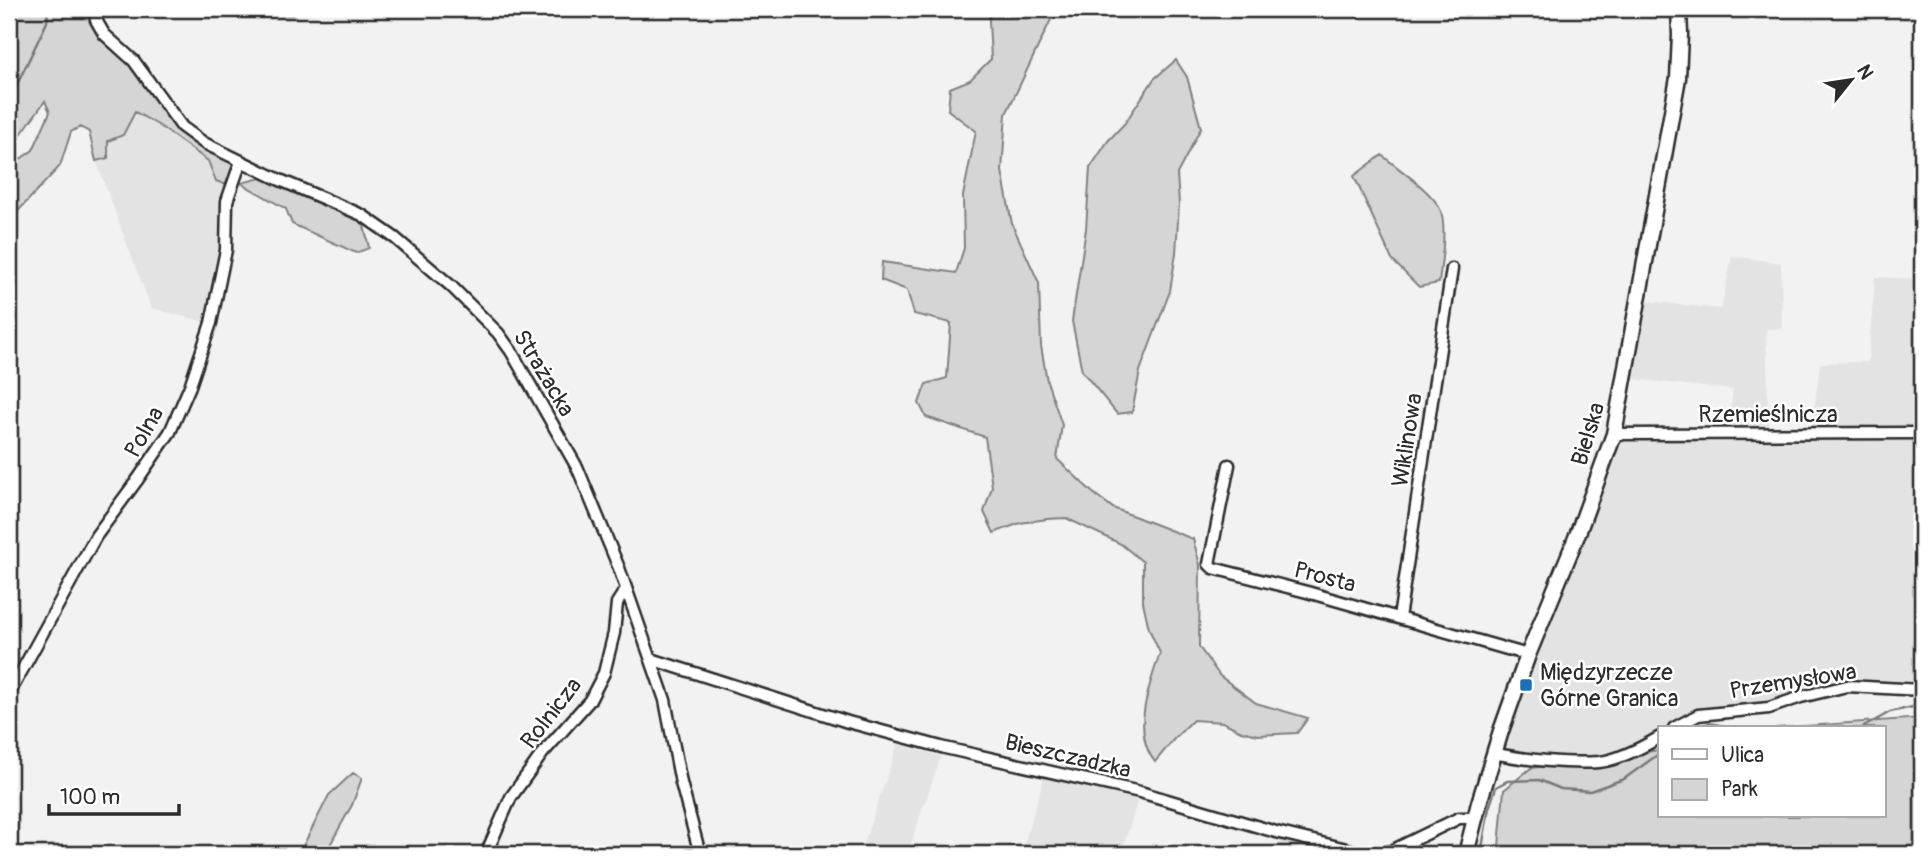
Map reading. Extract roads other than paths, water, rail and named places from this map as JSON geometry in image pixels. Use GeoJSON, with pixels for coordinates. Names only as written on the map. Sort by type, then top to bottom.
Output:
{"type":"FeatureCollection","features":[{"type":"Feature","properties":{"kind":"street","name":"Strażacka"},"geometry":{"type":"LineString","coordinates":[[95,9],[96,20],[104,34],[134,61],[182,127],[204,143],[362,215],[395,238],[442,278],[498,333],[511,351],[578,469],[626,589],[665,700],[681,783],[700,854]]}},
{"type":"Feature","properties":{"kind":"street","name":"Bielska"},"geometry":{"type":"LineString","coordinates":[[1466,854],[1494,753],[1528,655],[1614,434],[1678,78],[1679,9]]}},
{"type":"Feature","properties":{"kind":"street","name":"Polna"},"geometry":{"type":"LineString","coordinates":[[9,695],[96,536],[170,432],[190,386],[211,323],[226,250],[227,201],[241,160]]}},
{"type":"Feature","properties":{"kind":"street","name":"Wiklinowa"},"geometry":{"type":"LineString","coordinates":[[1399,618],[1452,268]]}},
{"type":"Feature","properties":{"kind":"street","name":"Rzemieślnicza"},"geometry":{"type":"LineString","coordinates":[[1614,434],[1922,433]]}},
{"type":"Feature","properties":{"kind":"street","name":"Prosta"},"geometry":{"type":"LineString","coordinates":[[1229,465],[1209,564],[1213,568],[1528,655]]}},
{"type":"Feature","properties":{"kind":"street","name":"Rolnicza"},"geometry":{"type":"LineString","coordinates":[[485,854],[511,797],[542,754],[590,700],[604,673],[614,633],[617,603],[626,589]]}},
{"type":"Feature","properties":{"kind":"street","name":"Bieszczadzka"},"geometry":{"type":"LineString","coordinates":[[650,659],[848,722],[945,748],[1140,792],[1276,832],[1359,852],[1390,852],[1459,818],[1475,818]]}},
{"type":"Feature","properties":{"kind":"street","name":"Przemysłowa"},"geometry":{"type":"LineString","coordinates":[[1678,726],[1698,715],[1769,708],[1847,686],[1922,690]]}},
{"type":"Feature","properties":{"kind":"street"},"geometry":{"type":"LineString","coordinates":[[1494,753],[1510,757],[1601,762],[1641,748],[1658,738]]}},
{"type":"Feature","properties":{"kind":"waterway"},"geometry":{"type":"LineString","coordinates":[[9,101],[47,22],[48,9]]}},
{"type":"Feature","properties":{"kind":"waterway"},"geometry":{"type":"LineString","coordinates":[[1866,726],[1890,712],[1922,705]]}},
{"type":"Feature","properties":{"kind":"waterway"},"geometry":{"type":"LineString","coordinates":[[1702,726],[1710,723],[1724,726]]}},
{"type":"Feature","properties":{"kind":"waterway"},"geometry":{"type":"LineString","coordinates":[[1478,854],[1482,848],[1489,808],[1496,787],[1507,781],[1539,780],[1561,789],[1590,791],[1624,779],[1658,754]]}},
{"type":"Feature","properties":{"kind":"place","name":"Międzyrzecze Górne Granica"},"geometry":{"type":"Point","coordinates":[1526,685]}}]}
